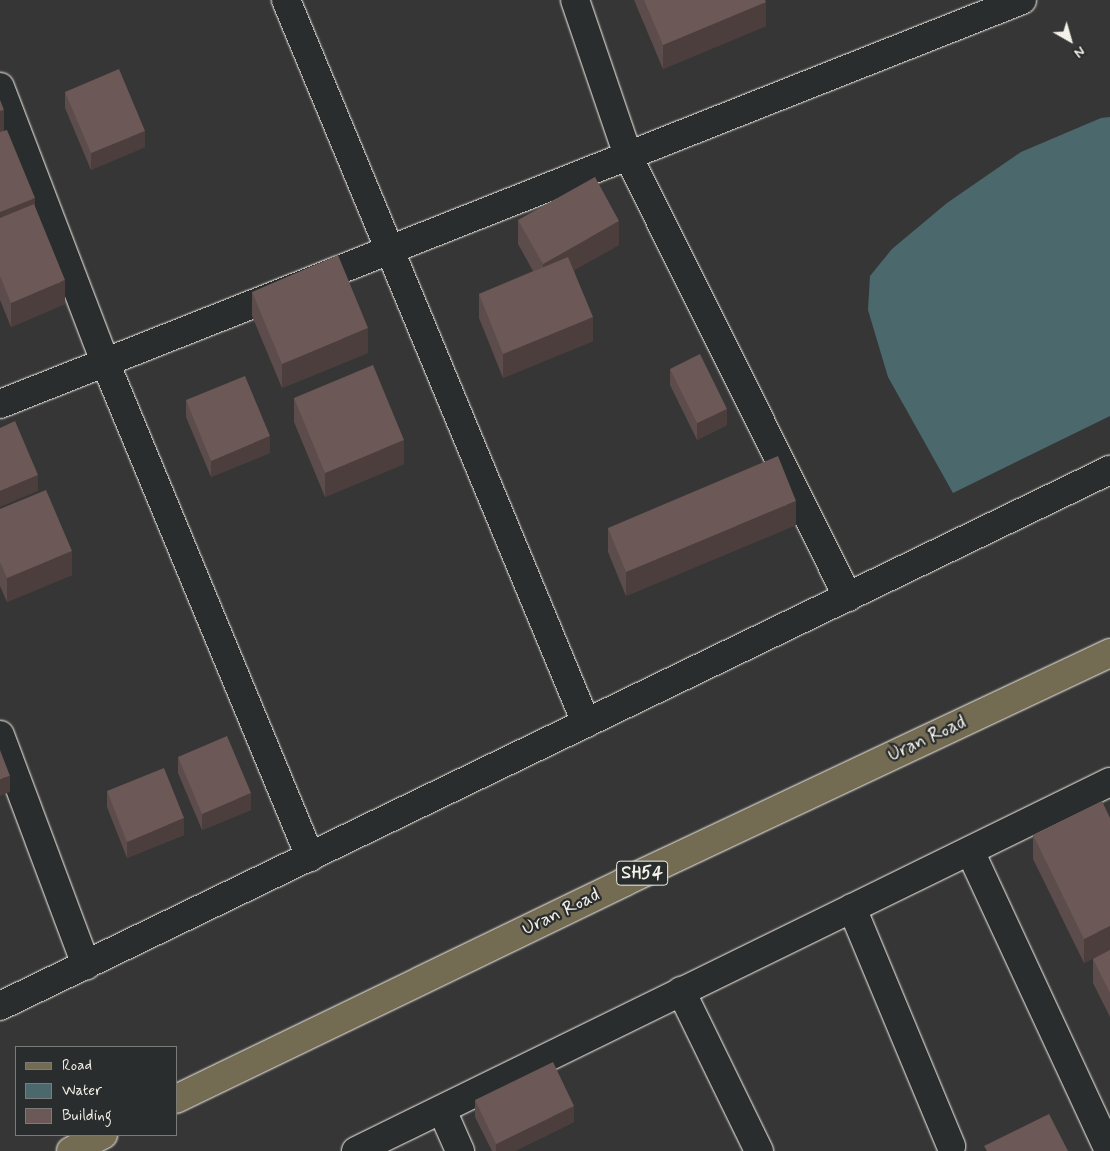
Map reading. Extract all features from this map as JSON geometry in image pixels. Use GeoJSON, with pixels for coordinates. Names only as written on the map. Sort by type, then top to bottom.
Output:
{"type":"FeatureCollection","features":[{"type":"Feature","properties":{"kind":"main road","name":"Uran Road"},"geometry":{"type":"LineString","coordinates":[[178,1098],[624,882],[1110,653]]}},
{"type":"Feature","properties":{"kind":"main road"},"geometry":{"type":"LineString","coordinates":[[71,1151],[101,1136]]}},
{"type":"Feature","properties":{"kind":"street"},"geometry":{"type":"LineString","coordinates":[[286,0],[586,724]]}},
{"type":"Feature","properties":{"kind":"street"},"geometry":{"type":"LineString","coordinates":[[575,0],[628,156],[848,597]]}},
{"type":"Feature","properties":{"kind":"street"},"geometry":{"type":"LineString","coordinates":[[0,404],[1022,0]]}},
{"type":"Feature","properties":{"kind":"street"},"geometry":{"type":"LineString","coordinates":[[0,86],[105,362],[310,857]]}},
{"type":"Feature","properties":{"kind":"street"},"geometry":{"type":"LineString","coordinates":[[0,1006],[1110,470]]}},
{"type":"Feature","properties":{"kind":"street"},"geometry":{"type":"LineString","coordinates":[[0,735],[86,965]]}},
{"type":"Feature","properties":{"kind":"street"},"geometry":{"type":"LineString","coordinates":[[356,1151],[1110,782]]}},
{"type":"Feature","properties":{"kind":"street"},"geometry":{"type":"LineString","coordinates":[[970,851],[1109,1149]]}},
{"type":"Feature","properties":{"kind":"street"},"geometry":{"type":"LineString","coordinates":[[852,908],[950,1146]]}},
{"type":"Feature","properties":{"kind":"street"},"geometry":{"type":"LineString","coordinates":[[681,991],[759,1151]]}},
{"type":"Feature","properties":{"kind":"street"},"geometry":{"type":"LineString","coordinates":[[442,1110],[460,1151]]}},
{"type":"Feature","properties":{"kind":"water"},"geometry":{"type":"Polygon","coordinates":[[[1110,117],[1110,416],[953,493],[888,377],[868,310],[870,276],[892,249],[947,203],[1021,152],[1101,118],[1110,117]]]}},
{"type":"Feature","properties":{"kind":"building"},"geometry":{"type":"Polygon","coordinates":[[[644,0],[765,0],[766,2],[663,45],[644,0]]]}},
{"type":"Feature","properties":{"kind":"building"},"geometry":{"type":"Polygon","coordinates":[[[119,69],[145,131],[91,153],[65,92],[119,69]]]}},
{"type":"Feature","properties":{"kind":"building"},"geometry":{"type":"Polygon","coordinates":[[[0,100],[4,110],[0,111],[0,100]]]}},
{"type":"Feature","properties":{"kind":"building"},"geometry":{"type":"Polygon","coordinates":[[[7,130],[35,198],[0,212],[0,132],[7,130]]]}},
{"type":"Feature","properties":{"kind":"building"},"geometry":{"type":"Polygon","coordinates":[[[595,177],[619,221],[543,264],[518,220],[595,177]]]}},
{"type":"Feature","properties":{"kind":"building"},"geometry":{"type":"Polygon","coordinates":[[[34,204],[65,280],[11,303],[0,276],[0,218],[34,204]]]}},
{"type":"Feature","properties":{"kind":"building"},"geometry":{"type":"Polygon","coordinates":[[[338,255],[368,328],[282,364],[252,292],[338,255]]]}},
{"type":"Feature","properties":{"kind":"building"},"geometry":{"type":"Polygon","coordinates":[[[568,257],[593,317],[503,354],[479,294],[568,257]]]}},
{"type":"Feature","properties":{"kind":"building"},"geometry":{"type":"Polygon","coordinates":[[[700,354],[727,409],[697,423],[670,369],[700,354]]]}},
{"type":"Feature","properties":{"kind":"building"},"geometry":{"type":"Polygon","coordinates":[[[373,365],[404,440],[325,473],[294,398],[373,365]]]}},
{"type":"Feature","properties":{"kind":"building"},"geometry":{"type":"Polygon","coordinates":[[[245,376],[270,436],[211,461],[186,400],[245,376]]]}},
{"type":"Feature","properties":{"kind":"building"},"geometry":{"type":"Polygon","coordinates":[[[15,421],[38,475],[0,491],[0,428],[15,421]]]}},
{"type":"Feature","properties":{"kind":"building"},"geometry":{"type":"Polygon","coordinates":[[[778,456],[796,501],[626,572],[608,528],[778,456]]]}},
{"type":"Feature","properties":{"kind":"building"},"geometry":{"type":"Polygon","coordinates":[[[46,490],[72,551],[7,578],[0,562],[0,509],[46,490]]]}},
{"type":"Feature","properties":{"kind":"building"},"geometry":{"type":"Polygon","coordinates":[[[227,736],[251,793],[202,814],[178,757],[227,736]]]}},
{"type":"Feature","properties":{"kind":"building"},"geometry":{"type":"Polygon","coordinates":[[[0,750],[10,776],[0,779],[0,750]]]}},
{"type":"Feature","properties":{"kind":"building"},"geometry":{"type":"Polygon","coordinates":[[[164,768],[184,818],[127,842],[107,791],[164,768]]]}},
{"type":"Feature","properties":{"kind":"building"},"geometry":{"type":"Polygon","coordinates":[[[1102,801],[1110,818],[1110,926],[1084,939],[1033,835],[1102,801]]]}},
{"type":"Feature","properties":{"kind":"building"},"geometry":{"type":"Polygon","coordinates":[[[1110,950],[1110,993],[1093,959],[1110,950]]]}},
{"type":"Feature","properties":{"kind":"building"},"geometry":{"type":"Polygon","coordinates":[[[553,1062],[574,1106],[496,1144],[475,1100],[553,1062]]]}},
{"type":"Feature","properties":{"kind":"building"},"geometry":{"type":"Polygon","coordinates":[[[1049,1114],[1068,1151],[987,1151],[984,1146],[1049,1114]]]}}]}
